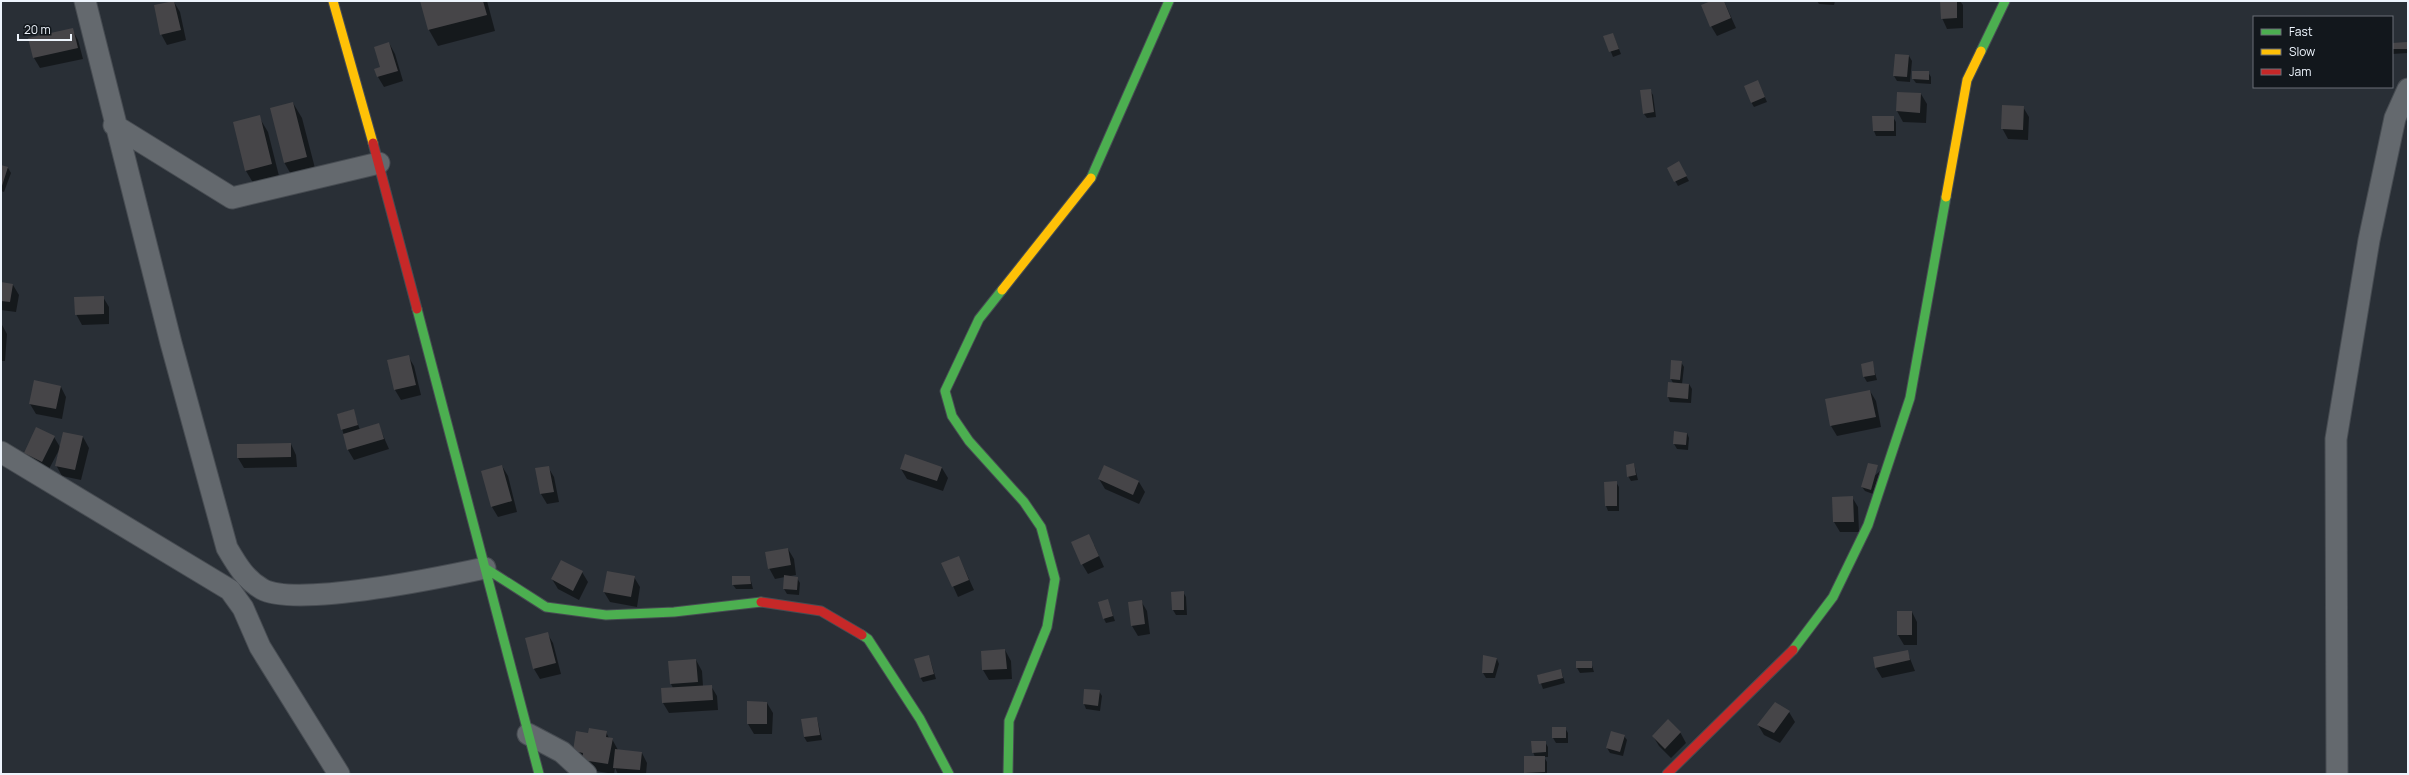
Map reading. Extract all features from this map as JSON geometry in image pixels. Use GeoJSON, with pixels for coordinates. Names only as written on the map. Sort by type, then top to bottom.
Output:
{"type":"FeatureCollection","features":[{"type":"Feature","properties":{"kind":"street"},"geometry":{"type":"LineString","coordinates":[[84,1],[114,125],[243,608],[260,647],[339,774]]}},
{"type":"Feature","properties":{"kind":"street"},"geometry":{"type":"LineString","coordinates":[[333,1],[379,163],[539,774]]}},
{"type":"Feature","properties":{"kind":"street"},"geometry":{"type":"LineString","coordinates":[[1008,774],[1009,721],[1047,627],[1054,579],[1041,527],[1024,502],[969,441],[952,416],[945,390],[979,319],[1094,174],[1169,1]]}},
{"type":"Feature","properties":{"kind":"street"},"geometry":{"type":"LineString","coordinates":[[1667,774],[1798,645],[1833,597],[1868,525],[1910,398],[1967,80],[2005,1]]}},
{"type":"Feature","properties":{"kind":"street"},"geometry":{"type":"LineString","coordinates":[[2337,774],[2336,439],[2369,240],[2395,118],[2408,89]]}},
{"type":"Feature","properties":{"kind":"street"},"geometry":{"type":"LineString","coordinates":[[114,125],[232,198],[379,163]]}},
{"type":"Feature","properties":{"kind":"street"},"geometry":{"type":"LineString","coordinates":[[1,452],[237,583],[264,590],[288,594],[336,592],[415,583],[485,568],[546,608],[606,615],[674,612],[760,602],[821,611],[868,639],[920,719],[948,774]]}},
{"type":"Feature","properties":{"kind":"street"},"geometry":{"type":"LineString","coordinates":[[528,734],[562,752],[586,774]]}},
{"type":"Feature","properties":{"kind":"building"},"geometry":{"type":"Polygon","coordinates":[[[174,1],[181,30],[160,35],[154,5],[174,1]]]}},
{"type":"Feature","properties":{"kind":"building"},"geometry":{"type":"Polygon","coordinates":[[[420,1],[483,1],[487,15],[428,30],[420,1]]]}},
{"type":"Feature","properties":{"kind":"building"},"geometry":{"type":"Polygon","coordinates":[[[1711,1],[1724,1],[1731,18],[1710,27],[1701,5],[1711,1]]]}},
{"type":"Feature","properties":{"kind":"building"},"geometry":{"type":"Polygon","coordinates":[[[1940,1],[1957,1],[1957,18],[1941,19],[1940,1]]]}},
{"type":"Feature","properties":{"kind":"building"},"geometry":{"type":"Polygon","coordinates":[[[73,28],[78,48],[33,58],[28,38],[73,28]]]}},
{"type":"Feature","properties":{"kind":"building"},"geometry":{"type":"Polygon","coordinates":[[[1613,33],[1619,49],[1609,52],[1603,36],[1613,33]]]}},
{"type":"Feature","properties":{"kind":"building"},"geometry":{"type":"Polygon","coordinates":[[[389,42],[398,71],[377,77],[374,69],[380,67],[374,47],[389,42]]]}},
{"type":"Feature","properties":{"kind":"building"},"geometry":{"type":"Polygon","coordinates":[[[2407,42],[2408,49],[2393,49],[2393,43],[2407,42]]]}},
{"type":"Feature","properties":{"kind":"building"},"geometry":{"type":"Polygon","coordinates":[[[1895,54],[1909,55],[1907,77],[1893,76],[1895,54]]]}},
{"type":"Feature","properties":{"kind":"building"},"geometry":{"type":"Polygon","coordinates":[[[1912,71],[1929,71],[1929,80],[1912,79],[1912,71]]]}},
{"type":"Feature","properties":{"kind":"building"},"geometry":{"type":"Polygon","coordinates":[[[1758,80],[1765,97],[1751,103],[1744,86],[1758,80]]]}},
{"type":"Feature","properties":{"kind":"building"},"geometry":{"type":"Polygon","coordinates":[[[1651,89],[1654,112],[1643,114],[1640,90],[1651,89]]]}},
{"type":"Feature","properties":{"kind":"building"},"geometry":{"type":"Polygon","coordinates":[[[1897,92],[1921,93],[1920,113],[1896,111],[1897,92]]]}},
{"type":"Feature","properties":{"kind":"building"},"geometry":{"type":"Polygon","coordinates":[[[293,102],[307,157],[284,163],[270,108],[293,102]]]}},
{"type":"Feature","properties":{"kind":"building"},"geometry":{"type":"Polygon","coordinates":[[[2002,105],[2024,106],[2023,130],[2001,129],[2002,105]]]}},
{"type":"Feature","properties":{"kind":"building"},"geometry":{"type":"Polygon","coordinates":[[[260,115],[272,164],[245,171],[233,122],[260,115]]]}},
{"type":"Feature","properties":{"kind":"building"},"geometry":{"type":"Polygon","coordinates":[[[1872,116],[1894,116],[1894,131],[1873,131],[1872,116]]]}},
{"type":"Feature","properties":{"kind":"building"},"geometry":{"type":"Polygon","coordinates":[[[1679,161],[1687,176],[1674,182],[1667,168],[1679,161]]]}},
{"type":"Feature","properties":{"kind":"building"},"geometry":{"type":"Polygon","coordinates":[[[1,165],[8,167],[1,189],[1,165]]]}},
{"type":"Feature","properties":{"kind":"building"},"geometry":{"type":"Polygon","coordinates":[[[1,282],[13,284],[10,302],[1,301],[1,282]]]}},
{"type":"Feature","properties":{"kind":"building"},"geometry":{"type":"Polygon","coordinates":[[[104,296],[104,314],[75,315],[74,297],[104,296]]]}},
{"type":"Feature","properties":{"kind":"building"},"geometry":{"type":"Polygon","coordinates":[[[409,355],[416,385],[394,390],[387,360],[409,355]]]}},
{"type":"Feature","properties":{"kind":"building"},"geometry":{"type":"Polygon","coordinates":[[[1671,360],[1682,361],[1680,380],[1670,379],[1671,360]]]}},
{"type":"Feature","properties":{"kind":"building"},"geometry":{"type":"Polygon","coordinates":[[[1873,361],[1875,375],[1863,377],[1861,364],[1873,361]]]}},
{"type":"Feature","properties":{"kind":"building"},"geometry":{"type":"Polygon","coordinates":[[[34,380],[61,386],[56,409],[29,404],[34,380]]]}},
{"type":"Feature","properties":{"kind":"building"},"geometry":{"type":"Polygon","coordinates":[[[1668,382],[1689,384],[1688,399],[1667,397],[1668,382]]]}},
{"type":"Feature","properties":{"kind":"building"},"geometry":{"type":"Polygon","coordinates":[[[1870,390],[1876,417],[1830,426],[1825,399],[1870,390]]]}},
{"type":"Feature","properties":{"kind":"building"},"geometry":{"type":"Polygon","coordinates":[[[354,409],[358,425],[341,430],[337,414],[354,409]]]}},
{"type":"Feature","properties":{"kind":"building"},"geometry":{"type":"Polygon","coordinates":[[[379,423],[384,439],[347,450],[343,434],[379,423]]]}},
{"type":"Feature","properties":{"kind":"building"},"geometry":{"type":"Polygon","coordinates":[[[36,427],[55,436],[42,462],[24,453],[36,427]]]}},
{"type":"Feature","properties":{"kind":"building"},"geometry":{"type":"Polygon","coordinates":[[[1674,431],[1687,433],[1686,445],[1673,444],[1674,431]]]}},
{"type":"Feature","properties":{"kind":"building"},"geometry":{"type":"Polygon","coordinates":[[[63,432],[83,436],[75,470],[55,466],[63,432]]]}},
{"type":"Feature","properties":{"kind":"building"},"geometry":{"type":"Polygon","coordinates":[[[291,443],[291,457],[237,458],[237,444],[291,443]]]}},
{"type":"Feature","properties":{"kind":"building"},"geometry":{"type":"Polygon","coordinates":[[[905,454],[942,467],[937,481],[900,469],[905,454]]]}},
{"type":"Feature","properties":{"kind":"building"},"geometry":{"type":"Polygon","coordinates":[[[1634,463],[1636,475],[1627,477],[1626,465],[1634,463]]]}},
{"type":"Feature","properties":{"kind":"building"},"geometry":{"type":"Polygon","coordinates":[[[1868,463],[1878,465],[1871,490],[1861,487],[1868,463]]]}},
{"type":"Feature","properties":{"kind":"building"},"geometry":{"type":"Polygon","coordinates":[[[502,465],[512,501],[491,507],[481,471],[502,465]]]}},
{"type":"Feature","properties":{"kind":"building"},"geometry":{"type":"Polygon","coordinates":[[[1104,465],[1139,481],[1133,495],[1098,479],[1104,465]]]}},
{"type":"Feature","properties":{"kind":"building"},"geometry":{"type":"Polygon","coordinates":[[[549,466],[554,492],[540,494],[535,468],[549,466]]]}},
{"type":"Feature","properties":{"kind":"building"},"geometry":{"type":"Polygon","coordinates":[[[1617,481],[1617,506],[1605,506],[1604,482],[1617,481]]]}},
{"type":"Feature","properties":{"kind":"building"},"geometry":{"type":"Polygon","coordinates":[[[1853,496],[1854,522],[1833,522],[1832,497],[1853,496]]]}},
{"type":"Feature","properties":{"kind":"building"},"geometry":{"type":"Polygon","coordinates":[[[1089,534],[1099,556],[1081,565],[1071,542],[1089,534]]]}},
{"type":"Feature","properties":{"kind":"building"},"geometry":{"type":"Polygon","coordinates":[[[788,548],[791,565],[768,569],[765,552],[788,548]]]}},
{"type":"Feature","properties":{"kind":"building"},"geometry":{"type":"Polygon","coordinates":[[[959,556],[969,580],[952,587],[941,563],[959,556]]]}},
{"type":"Feature","properties":{"kind":"building"},"geometry":{"type":"Polygon","coordinates":[[[561,560],[583,571],[573,591],[551,579],[561,560]]]}},
{"type":"Feature","properties":{"kind":"building"},"geometry":{"type":"Polygon","coordinates":[[[607,571],[635,576],[631,597],[603,592],[607,571]]]}},
{"type":"Feature","properties":{"kind":"building"},"geometry":{"type":"Polygon","coordinates":[[[784,575],[798,577],[797,590],[783,589],[784,575]]]}},
{"type":"Feature","properties":{"kind":"building"},"geometry":{"type":"Polygon","coordinates":[[[732,576],[750,576],[751,584],[732,585],[732,576]]]}},
{"type":"Feature","properties":{"kind":"building"},"geometry":{"type":"Polygon","coordinates":[[[1184,591],[1184,610],[1172,610],[1171,592],[1184,591]]]}},
{"type":"Feature","properties":{"kind":"building"},"geometry":{"type":"Polygon","coordinates":[[[1108,599],[1113,616],[1103,619],[1098,602],[1108,599]]]}},
{"type":"Feature","properties":{"kind":"building"},"geometry":{"type":"Polygon","coordinates":[[[1142,600],[1145,624],[1131,626],[1128,602],[1142,600]]]}},
{"type":"Feature","properties":{"kind":"building"},"geometry":{"type":"Polygon","coordinates":[[[1897,611],[1912,611],[1912,635],[1897,635],[1897,611]]]}},
{"type":"Feature","properties":{"kind":"building"},"geometry":{"type":"Polygon","coordinates":[[[548,632],[556,663],[533,669],[525,638],[548,632]]]}},
{"type":"Feature","properties":{"kind":"building"},"geometry":{"type":"Polygon","coordinates":[[[1005,649],[1007,669],[982,670],[981,651],[1005,649]]]}},
{"type":"Feature","properties":{"kind":"building"},"geometry":{"type":"Polygon","coordinates":[[[1908,650],[1910,660],[1875,668],[1873,657],[1908,650]]]}},
{"type":"Feature","properties":{"kind":"building"},"geometry":{"type":"Polygon","coordinates":[[[929,655],[934,674],[920,678],[914,659],[929,655]]]}},
{"type":"Feature","properties":{"kind":"building"},"geometry":{"type":"Polygon","coordinates":[[[1483,655],[1497,658],[1493,673],[1482,673],[1483,655]]]}},
{"type":"Feature","properties":{"kind":"building"},"geometry":{"type":"Polygon","coordinates":[[[696,659],[698,682],[670,684],[668,661],[696,659]]]}},
{"type":"Feature","properties":{"kind":"building"},"geometry":{"type":"Polygon","coordinates":[[[1576,661],[1592,661],[1592,668],[1576,668],[1576,661]]]}},
{"type":"Feature","properties":{"kind":"building"},"geometry":{"type":"Polygon","coordinates":[[[1561,669],[1563,678],[1539,684],[1537,675],[1561,669]]]}},
{"type":"Feature","properties":{"kind":"building"},"geometry":{"type":"Polygon","coordinates":[[[712,685],[713,700],[662,703],[661,688],[712,685]]]}},
{"type":"Feature","properties":{"kind":"building"},"geometry":{"type":"Polygon","coordinates":[[[1084,689],[1100,690],[1098,706],[1083,704],[1084,689]]]}},
{"type":"Feature","properties":{"kind":"building"},"geometry":{"type":"Polygon","coordinates":[[[747,701],[767,702],[767,724],[747,724],[747,701]]]}},
{"type":"Feature","properties":{"kind":"building"},"geometry":{"type":"Polygon","coordinates":[[[1775,702],[1790,711],[1774,733],[1757,725],[1775,702]]]}},
{"type":"Feature","properties":{"kind":"building"},"geometry":{"type":"Polygon","coordinates":[[[817,717],[820,735],[804,737],[801,719],[817,717]]]}},
{"type":"Feature","properties":{"kind":"building"},"geometry":{"type":"Polygon","coordinates":[[[1668,719],[1681,732],[1665,749],[1652,736],[1668,719]]]}},
{"type":"Feature","properties":{"kind":"building"},"geometry":{"type":"Polygon","coordinates":[[[1552,727],[1566,727],[1566,738],[1552,738],[1552,727]]]}},
{"type":"Feature","properties":{"kind":"building"},"geometry":{"type":"Polygon","coordinates":[[[589,728],[607,731],[606,737],[613,738],[608,764],[582,760],[583,753],[573,751],[576,731],[588,733],[589,728]]]}},
{"type":"Feature","properties":{"kind":"building"},"geometry":{"type":"Polygon","coordinates":[[[1611,731],[1625,735],[1620,752],[1606,748],[1611,731]]]}},
{"type":"Feature","properties":{"kind":"building"},"geometry":{"type":"Polygon","coordinates":[[[1531,741],[1546,741],[1546,752],[1532,753],[1531,741]]]}},
{"type":"Feature","properties":{"kind":"building"},"geometry":{"type":"Polygon","coordinates":[[[615,749],[642,752],[640,770],[613,768],[615,749]]]}},
{"type":"Feature","properties":{"kind":"building"},"geometry":{"type":"Polygon","coordinates":[[[1524,756],[1545,756],[1545,772],[1524,773],[1524,756]]]}},
{"type":"Feature","properties":{"kind":"traffic: fast"},"geometry":{"type":"LineString","coordinates":[[1091,178],[1169,1]]}},
{"type":"Feature","properties":{"kind":"traffic: fast"},"geometry":{"type":"LineString","coordinates":[[1981,51],[2005,1]]}},
{"type":"Feature","properties":{"kind":"traffic: fast"},"geometry":{"type":"LineString","coordinates":[[1793,650],[1833,597],[1868,525],[1910,398],[1946,197]]}},
{"type":"Feature","properties":{"kind":"traffic: fast"},"geometry":{"type":"LineString","coordinates":[[1002,290],[979,319],[945,391],[952,416],[969,441],[1024,502],[1041,527],[1055,579],[1047,627],[1009,721],[1008,774]]}},
{"type":"Feature","properties":{"kind":"traffic: fast"},"geometry":{"type":"LineString","coordinates":[[417,309],[539,774]]}},
{"type":"Feature","properties":{"kind":"traffic: fast"},"geometry":{"type":"LineString","coordinates":[[485,568],[546,607],[606,615],[674,612],[761,602]]}},
{"type":"Feature","properties":{"kind":"traffic: fast"},"geometry":{"type":"LineString","coordinates":[[862,635],[868,639],[920,719],[949,774]]}},
{"type":"Feature","properties":{"kind":"traffic: slow"},"geometry":{"type":"LineString","coordinates":[[333,1],[373,143]]}},
{"type":"Feature","properties":{"kind":"traffic: slow"},"geometry":{"type":"LineString","coordinates":[[1946,197],[1967,80],[1981,51]]}},
{"type":"Feature","properties":{"kind":"traffic: slow"},"geometry":{"type":"LineString","coordinates":[[1002,290],[1091,178]]}},
{"type":"Feature","properties":{"kind":"traffic: jam"},"geometry":{"type":"LineString","coordinates":[[373,143],[417,309]]}},
{"type":"Feature","properties":{"kind":"traffic: jam"},"geometry":{"type":"LineString","coordinates":[[761,602],[821,611],[862,635]]}},
{"type":"Feature","properties":{"kind":"traffic: jam"},"geometry":{"type":"LineString","coordinates":[[1667,774],[1793,650]]}}]}
